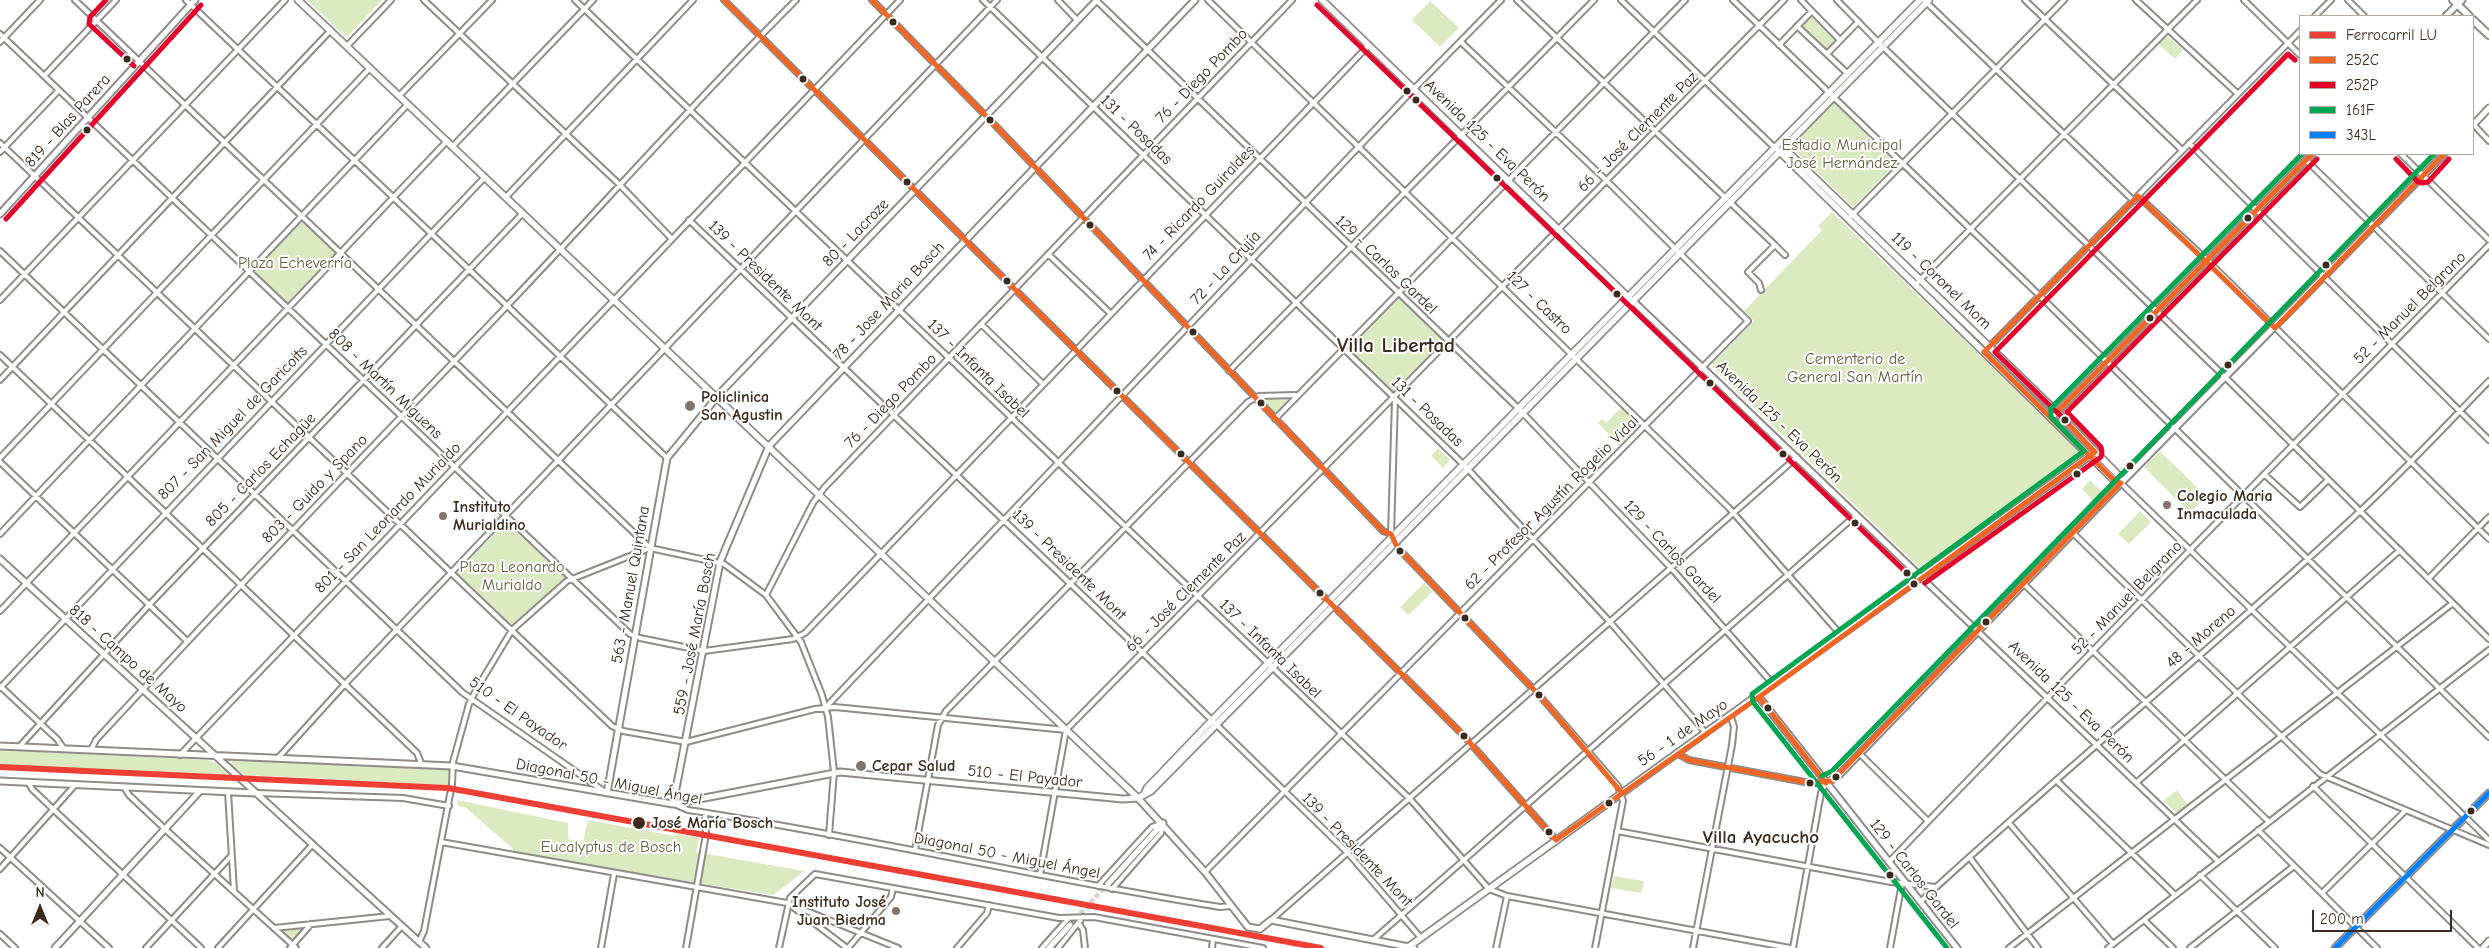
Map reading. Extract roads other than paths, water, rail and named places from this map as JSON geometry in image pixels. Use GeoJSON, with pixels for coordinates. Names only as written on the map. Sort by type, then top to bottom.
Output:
{"type":"FeatureCollection","features":[{"type":"Feature","properties":{"kind":"main road"},"geometry":{"type":"LineString","coordinates":[[298,0],[614,298],[1138,798],[1151,791],[1214,722],[1392,538],[1467,468],[1776,149],[1925,1]]}},
{"type":"Feature","properties":{"kind":"main road","name":"Avenida 125 - Eva Perón"},"geometry":{"type":"LineString","coordinates":[[1322,0],[1631,299]]}},
{"type":"Feature","properties":{"kind":"main road"},"geometry":{"type":"LineString","coordinates":[[2457,1],[2468,15]]}},
{"type":"Feature","properties":{"kind":"main road"},"geometry":{"type":"LineString","coordinates":[[2474,21],[2489,35]]}},
{"type":"Feature","properties":{"kind":"main road"},"geometry":{"type":"LineString","coordinates":[[1830,94],[1847,73],[1880,44]]}},
{"type":"Feature","properties":{"kind":"main road","name":"119 - Coronel Mom"},"geometry":{"type":"LineString","coordinates":[[1776,149],[1788,152],[1853,214],[1984,352],[2022,383]]}},
{"type":"Feature","properties":{"kind":"main road","name":"119 - Coronel Mom"},"geometry":{"type":"LineString","coordinates":[[1776,149],[1848,219],[1989,346],[2022,383],[2093,454],[2120,477],[2121,483]]}},
{"type":"Feature","properties":{"kind":"main road","name":"56 - 1 de Mayo"},"geometry":{"type":"LineString","coordinates":[[1410,948],[1556,840],[1759,697],[1841,635],[2093,454]]}},
{"type":"Feature","properties":{"kind":"street"},"geometry":{"type":"LineString","coordinates":[[0,42],[40,0]]}},
{"type":"Feature","properties":{"kind":"street"},"geometry":{"type":"LineString","coordinates":[[75,0],[506,412],[560,460],[650,548]]}},
{"type":"Feature","properties":{"kind":"street"},"geometry":{"type":"LineString","coordinates":[[44,76],[116,0]]}},
{"type":"Feature","properties":{"kind":"street"},"geometry":{"type":"LineString","coordinates":[[186,0],[667,458]]}},
{"type":"Feature","properties":{"kind":"street","name":"819 - Blas Parera"},"geometry":{"type":"LineString","coordinates":[[0,214],[195,0]]}},
{"type":"Feature","properties":{"kind":"street"},"geometry":{"type":"LineString","coordinates":[[0,300],[285,0]]}},
{"type":"Feature","properties":{"kind":"street"},"geometry":{"type":"LineString","coordinates":[[347,46],[391,0]]}},
{"type":"Feature","properties":{"kind":"street"},"geometry":{"type":"LineString","coordinates":[[424,0],[620,185],[671,238]]}},
{"type":"Feature","properties":{"kind":"street"},"geometry":{"type":"LineString","coordinates":[[400,96],[492,0]]}},
{"type":"Feature","properties":{"kind":"street","name":"137 - Infanta Isabel"},"geometry":{"type":"LineString","coordinates":[[575,0],[1410,799],[1489,889]]}},
{"type":"Feature","properties":{"kind":"street"},"geometry":{"type":"LineString","coordinates":[[453,146],[593,0]]}},
{"type":"Feature","properties":{"kind":"street"},"geometry":{"type":"LineString","coordinates":[[506,197],[693,0]]}},
{"type":"Feature","properties":{"kind":"street"},"geometry":{"type":"LineString","coordinates":[[724,0],[1016,288],[1472,744],[1556,840]]}},
{"type":"Feature","properties":{"kind":"street","name":"803 - Guido y Spano"},"geometry":{"type":"LineString","coordinates":[[91,750],[96,740],[187,641],[507,306],[690,109],[796,0]]}},
{"type":"Feature","properties":{"kind":"street"},"geometry":{"type":"LineString","coordinates":[[872,0],[986,116],[1324,470],[1392,538],[1533,689],[1589,752],[1622,793],[1617,831],[1595,948]]}},
{"type":"Feature","properties":{"kind":"street","name":"801 - San Leonardo Murialdo"},"geometry":{"type":"LineString","coordinates":[[180,754],[744,161],[900,0]]}},
{"type":"Feature","properties":{"kind":"street","name":"131 - Posadas"},"geometry":{"type":"LineString","coordinates":[[983,0],[1467,468],[1610,622],[1706,734]]}},
{"type":"Feature","properties":{"kind":"street"},"geometry":{"type":"LineString","coordinates":[[278,758],[345,684],[998,0]]}},
{"type":"Feature","properties":{"kind":"street"},"geometry":{"type":"LineString","coordinates":[[1058,0],[1077,20]]}},
{"type":"Feature","properties":{"kind":"street","name":"80 - Lacroze"},"geometry":{"type":"LineString","coordinates":[[717,397],[1096,0]]}},
{"type":"Feature","properties":{"kind":"street","name":"129 - Carlos Gardel"},"geometry":{"type":"LineString","coordinates":[[1096,0],[1521,412],[1672,569],[1774,686]]}},
{"type":"Feature","properties":{"kind":"street","name":"78 - Jose Maria Bosch"},"geometry":{"type":"LineString","coordinates":[[768,446],[1195,0]]}},
{"type":"Feature","properties":{"kind":"street","name":"127 - Castro"},"geometry":{"type":"LineString","coordinates":[[1208,0],[1576,355],[1734,513],[1841,635]]}},
{"type":"Feature","properties":{"kind":"street","name":"76 - Diego Pombo"},"geometry":{"type":"LineString","coordinates":[[766,595],[819,494],[1292,0]]}},
{"type":"Feature","properties":{"kind":"street","name":"72 - La Crujía"},"geometry":{"type":"LineString","coordinates":[[826,707],[1251,259],[1501,0]]}},
{"type":"Feature","properties":{"kind":"street"},"geometry":{"type":"LineString","coordinates":[[1517,0],[1557,36],[1726,201],[1785,255]]}},
{"type":"Feature","properties":{"kind":"street"},"geometry":{"type":"LineString","coordinates":[[1229,371],[1594,0]]}},
{"type":"Feature","properties":{"kind":"street","name":"119 - Coronel Mom"},"geometry":{"type":"LineString","coordinates":[[1620,0],[1776,149]]}},
{"type":"Feature","properties":{"kind":"street"},"geometry":{"type":"LineString","coordinates":[[1275,418],[1685,0]]}},
{"type":"Feature","properties":{"kind":"street"},"geometry":{"type":"LineString","coordinates":[[1733,0],[2108,362],[2489,737]]}},
{"type":"Feature","properties":{"kind":"street","name":"66 - José Clemente Paz"},"geometry":{"type":"LineString","coordinates":[[1066,730],[1262,534],[1784,0]]}},
{"type":"Feature","properties":{"kind":"street"},"geometry":{"type":"LineString","coordinates":[[1800,0],[1840,40]]}},
{"type":"Feature","properties":{"kind":"street"},"geometry":{"type":"LineString","coordinates":[[1836,0],[2226,378],[2489,639]]}},
{"type":"Feature","properties":{"kind":"street"},"geometry":{"type":"LineString","coordinates":[[2025,0],[2182,150]]}},
{"type":"Feature","properties":{"kind":"street"},"geometry":{"type":"LineString","coordinates":[[1848,219],[2064,0]]}},
{"type":"Feature","properties":{"kind":"street"},"geometry":{"type":"LineString","coordinates":[[2136,0],[2238,94]]}},
{"type":"Feature","properties":{"kind":"street"},"geometry":{"type":"LineString","coordinates":[[1918,282],[2197,0]]}},
{"type":"Feature","properties":{"kind":"street"},"geometry":{"type":"LineString","coordinates":[[2244,0],[2299,54]]}},
{"type":"Feature","properties":{"kind":"street"},"geometry":{"type":"LineString","coordinates":[[2316,15],[2331,0]]}},
{"type":"Feature","properties":{"kind":"street"},"geometry":{"type":"LineString","coordinates":[[2348,0],[2363,15]]}},
{"type":"Feature","properties":{"kind":"street"},"geometry":{"type":"LineString","coordinates":[[1925,1],[2134,201]]}},
{"type":"Feature","properties":{"kind":"street"},"geometry":{"type":"LineString","coordinates":[[2447,15],[2457,1]]}},
{"type":"Feature","properties":{"kind":"street"},"geometry":{"type":"LineString","coordinates":[[1779,45],[1812,11]]}},
{"type":"Feature","properties":{"kind":"street"},"geometry":{"type":"LineString","coordinates":[[1827,54],[1858,22]]}},
{"type":"Feature","properties":{"kind":"street"},"geometry":{"type":"LineString","coordinates":[[1797,26],[1847,73]]}},
{"type":"Feature","properties":{"kind":"street"},"geometry":{"type":"LineString","coordinates":[[0,380],[330,31]]}},
{"type":"Feature","properties":{"kind":"street"},"geometry":{"type":"LineString","coordinates":[[1984,352],[2299,32]]}},
{"type":"Feature","properties":{"kind":"street","name":"808 - Martín Miguens"},"geometry":{"type":"LineString","coordinates":[[0,34],[571,579],[634,636]]}},
{"type":"Feature","properties":{"kind":"street"},"geometry":{"type":"LineString","coordinates":[[1461,42],[1556,132],[1676,251]]}},
{"type":"Feature","properties":{"kind":"street","name":"74 - Ricardo Guiraldes"},"geometry":{"type":"LineString","coordinates":[[798,638],[1369,45]]}},
{"type":"Feature","properties":{"kind":"street"},"geometry":{"type":"LineString","coordinates":[[187,641],[0,460],[370,68]]}},
{"type":"Feature","properties":{"kind":"street"},"geometry":{"type":"LineString","coordinates":[[0,152],[58,91]]}},
{"type":"Feature","properties":{"kind":"street"},"geometry":{"type":"LineString","coordinates":[[0,534],[408,104]]}},
{"type":"Feature","properties":{"kind":"street"},"geometry":{"type":"LineString","coordinates":[[2474,124],[2489,108]]}},
{"type":"Feature","properties":{"kind":"street"},"geometry":{"type":"LineString","coordinates":[[2474,126],[2489,141]]}},
{"type":"Feature","properties":{"kind":"street"},"geometry":{"type":"LineString","coordinates":[[0,611],[447,141]]}},
{"type":"Feature","properties":{"kind":"street"},"geometry":{"type":"LineString","coordinates":[[0,143],[451,574],[618,729],[686,742],[826,707],[1066,730],[1040,875]]}},
{"type":"Feature","properties":{"kind":"street"},"geometry":{"type":"LineString","coordinates":[[2189,144],[2489,440]]}},
{"type":"Feature","properties":{"kind":"street"},"geometry":{"type":"LineString","coordinates":[[2055,415],[2311,155]]}},
{"type":"Feature","properties":{"kind":"street"},"geometry":{"type":"LineString","coordinates":[[2402,155],[2489,240]]}},
{"type":"Feature","properties":{"kind":"street"},"geometry":{"type":"LineString","coordinates":[[1678,754],[1683,759],[1810,783],[1832,782],[2121,483],[2325,278],[2443,155]]}},
{"type":"Feature","properties":{"kind":"street"},"geometry":{"type":"LineString","coordinates":[[2306,160],[2489,339]]}},
{"type":"Feature","properties":{"kind":"street","name":"807 - San Miguel de Garicoits"},"geometry":{"type":"LineString","coordinates":[[0,687],[485,176]]}},
{"type":"Feature","properties":{"kind":"street"},"geometry":{"type":"LineString","coordinates":[[2138,196],[2208,261],[2489,539]]}},
{"type":"Feature","properties":{"kind":"street","name":"805 - Carlos Echagüe"},"geometry":{"type":"LineString","coordinates":[[19,747],[150,604],[523,212]]}},
{"type":"Feature","properties":{"kind":"street","name":"139 - Presidente Mont"},"geometry":{"type":"LineString","coordinates":[[689,220],[1214,722],[1348,853],[1421,938]]}},
{"type":"Feature","properties":{"kind":"street"},"geometry":{"type":"LineString","coordinates":[[1761,290],[1758,287],[1759,283],[1748,272],[1775,245]]}},
{"type":"Feature","properties":{"kind":"street","name":"52 - Manuel Belgrano"},"geometry":{"type":"LineString","coordinates":[[1889,862],[2292,445],[2489,245]]}},
{"type":"Feature","properties":{"kind":"street","name":"510 - El Payador"},"geometry":{"type":"LineString","coordinates":[[0,251],[218,456],[471,699],[607,793]]}},
{"type":"Feature","properties":{"kind":"street","name":"62 - Profesor Agustín Rogelio Vidal"},"geometry":{"type":"LineString","coordinates":[[1205,872],[1748,321],[1676,251]]}},
{"type":"Feature","properties":{"kind":"street"},"geometry":{"type":"LineString","coordinates":[[1048,254],[1110,313]]}},
{"type":"Feature","properties":{"kind":"street","name":"Avenida 125 - Eva Perón"},"geometry":{"type":"LineString","coordinates":[[1631,299],[2218,861]]}},
{"type":"Feature","properties":{"kind":"street"},"geometry":{"type":"LineString","coordinates":[[981,324],[1042,384]]}},
{"type":"Feature","properties":{"kind":"street"},"geometry":{"type":"LineString","coordinates":[[0,355],[417,753],[421,763]]}},
{"type":"Feature","properties":{"kind":"street","name":"48 - Moreno"},"geometry":{"type":"LineString","coordinates":[[1920,902],[2360,512],[2489,381]]}},
{"type":"Feature","properties":{"kind":"street"},"geometry":{"type":"LineString","coordinates":[[915,850],[940,718],[1254,397],[1296,395]]}},
{"type":"Feature","properties":{"kind":"street","name":"563 - Manuel Quintana"},"geometry":{"type":"LineString","coordinates":[[607,793],[667,458],[717,397]]}},
{"type":"Feature","properties":{"kind":"street"},"geometry":{"type":"LineString","coordinates":[[1392,538],[1394,399]]}},
{"type":"Feature","properties":{"kind":"street","name":"559 - José María Bosch"},"geometry":{"type":"LineString","coordinates":[[673,804],[720,562],[768,446]]}},
{"type":"Feature","properties":{"kind":"street"},"geometry":{"type":"LineString","coordinates":[[1138,798],[1205,872],[1251,928],[1260,929],[1672,569],[1797,457]]}},
{"type":"Feature","properties":{"kind":"street"},"geometry":{"type":"LineString","coordinates":[[2264,474],[2300,507],[2328,480]]}},
{"type":"Feature","properties":{"kind":"street"},"geometry":{"type":"LineString","coordinates":[[2121,483],[2489,840]]}},
{"type":"Feature","properties":{"kind":"street"},"geometry":{"type":"LineString","coordinates":[[1373,940],[1589,752],[1856,515]]}},
{"type":"Feature","properties":{"kind":"street"},"geometry":{"type":"LineString","coordinates":[[2429,578],[2489,517]]}},
{"type":"Feature","properties":{"kind":"street"},"geometry":{"type":"LineString","coordinates":[[2073,533],[2282,737],[2325,776],[2489,845]]}},
{"type":"Feature","properties":{"kind":"street"},"geometry":{"type":"LineString","coordinates":[[419,942],[424,931],[453,780],[452,766],[471,699],[512,630],[571,579],[650,548],[720,562],[766,595],[798,638],[826,707],[834,772],[829,835]]}},
{"type":"Feature","properties":{"kind":"street"},"geometry":{"type":"LineString","coordinates":[[2136,783],[2400,550]]}},
{"type":"Feature","properties":{"kind":"street","name":"818 - Campo de Mayo"},"geometry":{"type":"LineString","coordinates":[[0,559],[426,948]]}},
{"type":"Feature","properties":{"kind":"street"},"geometry":{"type":"LineString","coordinates":[[2024,584],[2146,702],[2224,781],[2269,822]]}},
{"type":"Feature","properties":{"kind":"street"},"geometry":{"type":"LineString","coordinates":[[2009,948],[2453,603]]}},
{"type":"Feature","properties":{"kind":"street"},"geometry":{"type":"LineString","coordinates":[[634,636],[704,650],[798,638]]}},
{"type":"Feature","properties":{"kind":"street"},"geometry":{"type":"LineString","coordinates":[[2108,948],[2325,776],[2489,650]]}},
{"type":"Feature","properties":{"kind":"street"},"geometry":{"type":"LineString","coordinates":[[0,687],[64,749]]}},
{"type":"Feature","properties":{"kind":"street","name":"129 - Carlos Gardel"},"geometry":{"type":"LineString","coordinates":[[1759,697],[1957,948]]}},
{"type":"Feature","properties":{"kind":"street"},"geometry":{"type":"LineString","coordinates":[[1693,948],[1734,727],[1731,717]]}},
{"type":"Feature","properties":{"kind":"street","name":"Diagonal 50 - Miguel Ángel"},"geometry":{"type":"LineString","coordinates":[[0,746],[421,763],[452,766],[673,804],[683,809],[915,850],[1098,886],[1110,886],[1217,907],[1231,906]]}},
{"type":"Feature","properties":{"kind":"street"},"geometry":{"type":"LineString","coordinates":[[1860,754],[1928,821]]}},
{"type":"Feature","properties":{"kind":"street","name":"510 - El Payador"},"geometry":{"type":"LineString","coordinates":[[673,804],[834,772],[1056,792],[1123,800],[1138,798]]}},
{"type":"Feature","properties":{"kind":"street"},"geometry":{"type":"LineString","coordinates":[[2056,780],[2175,895]]}},
{"type":"Feature","properties":{"kind":"street"},"geometry":{"type":"LineString","coordinates":[[0,781],[200,791],[403,798],[448,806]]}},
{"type":"Feature","properties":{"kind":"street"},"geometry":{"type":"LineString","coordinates":[[28,782],[32,789],[201,948]]}},
{"type":"Feature","properties":{"kind":"street"},"geometry":{"type":"LineString","coordinates":[[1489,889],[1506,896],[1792,948],[1821,793],[1826,783]]}},
{"type":"Feature","properties":{"kind":"street"},"geometry":{"type":"LineString","coordinates":[[0,869],[75,785]]}},
{"type":"Feature","properties":{"kind":"street"},"geometry":{"type":"LineString","coordinates":[[2313,786],[2478,948]]}},
{"type":"Feature","properties":{"kind":"street"},"geometry":{"type":"LineString","coordinates":[[124,787],[165,829],[293,947],[311,924]]}},
{"type":"Feature","properties":{"kind":"street"},"geometry":{"type":"LineString","coordinates":[[55,948],[200,791]]}},
{"type":"Feature","properties":{"kind":"street"},"geometry":{"type":"LineString","coordinates":[[228,792],[234,891]]}},
{"type":"Feature","properties":{"kind":"street"},"geometry":{"type":"LineString","coordinates":[[2335,948],[2489,793]]}},
{"type":"Feature","properties":{"kind":"street"},"geometry":{"type":"LineString","coordinates":[[2322,893],[2405,811]]}},
{"type":"Feature","properties":{"kind":"street"},"geometry":{"type":"LineString","coordinates":[[686,948],[706,834],[705,812]]}},
{"type":"Feature","properties":{"kind":"street"},"geometry":{"type":"LineString","coordinates":[[2009,823],[2113,944]]}},
{"type":"Feature","properties":{"kind":"street"},"geometry":{"type":"LineString","coordinates":[[1110,886],[1163,824]]}},
{"type":"Feature","properties":{"kind":"street"},"geometry":{"type":"LineString","coordinates":[[1110,886],[1161,833],[1163,824]]}},
{"type":"Feature","properties":{"kind":"street"},"geometry":{"type":"LineString","coordinates":[[1098,886],[1152,827],[1163,824]]}},
{"type":"Feature","properties":{"kind":"street"},"geometry":{"type":"LineString","coordinates":[[2258,830],[2377,948]]}},
{"type":"Feature","properties":{"kind":"street"},"geometry":{"type":"LineString","coordinates":[[1617,831],[1904,883],[1936,887]]}},
{"type":"Feature","properties":{"kind":"street"},"geometry":{"type":"LineString","coordinates":[[441,842],[787,903],[898,948]]}},
{"type":"Feature","properties":{"kind":"street"},"geometry":{"type":"LineString","coordinates":[[218,948],[313,844]]}},
{"type":"Feature","properties":{"kind":"street"},"geometry":{"type":"LineString","coordinates":[[0,848],[109,948]]}},
{"type":"Feature","properties":{"kind":"street"},"geometry":{"type":"LineString","coordinates":[[146,948],[231,856]]}},
{"type":"Feature","properties":{"kind":"street"},"geometry":{"type":"LineString","coordinates":[[1970,858],[2038,948]]}},
{"type":"Feature","properties":{"kind":"street"},"geometry":{"type":"LineString","coordinates":[[2190,948],[2294,866]]}},
{"type":"Feature","properties":{"kind":"street"},"geometry":{"type":"LineString","coordinates":[[601,948],[614,874]]}},
{"type":"Feature","properties":{"kind":"street"},"geometry":{"type":"LineString","coordinates":[[779,948],[787,903],[792,894],[813,874],[1068,919],[1094,917],[1263,948]]}},
{"type":"Feature","properties":{"kind":"street"},"geometry":{"type":"LineString","coordinates":[[2200,876],[2275,948]]}},
{"type":"Feature","properties":{"kind":"street"},"geometry":{"type":"LineString","coordinates":[[1890,948],[1904,883]]}},
{"type":"Feature","properties":{"kind":"street"},"geometry":{"type":"LineString","coordinates":[[787,903],[847,948],[891,897],[893,888]]}},
{"type":"Feature","properties":{"kind":"street"},"geometry":{"type":"LineString","coordinates":[[1496,948],[1506,896]]}},
{"type":"Feature","properties":{"kind":"street"},"geometry":{"type":"LineString","coordinates":[[956,948],[987,913],[989,905]]}},
{"type":"Feature","properties":{"kind":"street"},"geometry":{"type":"LineString","coordinates":[[274,928],[390,916]]}},
{"type":"Feature","properties":{"kind":"street"},"geometry":{"type":"LineString","coordinates":[[1058,948],[1083,917]]}},
{"type":"Feature","properties":{"kind":"street"},"geometry":{"type":"LineString","coordinates":[[1042,948],[1068,919]]}},
{"type":"Feature","properties":{"kind":"street"},"geometry":{"type":"LineString","coordinates":[[1271,920],[1410,948]]}},
{"type":"Feature","properties":{"kind":"street"},"geometry":{"type":"LineString","coordinates":[[2144,920],[2173,948]]}},
{"type":"Feature","properties":{"kind":"street"},"geometry":{"type":"LineString","coordinates":[[1079,924],[1083,930],[1085,948]]}},
{"type":"Feature","properties":{"kind":"street"},"geometry":{"type":"LineString","coordinates":[[1049,948],[1070,925]]}},
{"type":"Feature","properties":{"kind":"street"},"geometry":{"type":"LineString","coordinates":[[382,948],[402,926]]}},
{"type":"Feature","properties":{"kind":"street"},"geometry":{"type":"LineString","coordinates":[[0,934],[15,948]]}},
{"type":"Feature","properties":{"kind":"street"},"geometry":{"type":"LineString","coordinates":[[1212,948],[1213,939]]}},
{"type":"Feature","properties":{"kind":"street"},"geometry":{"type":"LineString","coordinates":[[2483,948],[2489,941]]}},
{"type":"Feature","properties":{"kind":"tunnel"},"geometry":{"type":"LineString","coordinates":[[1070,925],[1107,885]]}},
{"type":"Feature","properties":{"kind":"rail line","name":"LU"},"geometry":{"type":"LineString","coordinates":[[0,767],[448,788],[1321,948]]}},
{"type":"Feature","properties":{"kind":"place","name":"Policlinica San Agustin"},"geometry":{"type":"Point","coordinates":[690,406]}},
{"type":"Feature","properties":{"kind":"place","name":"Colegio Maria Inmaculada"},"geometry":{"type":"Point","coordinates":[2167,505]}},
{"type":"Feature","properties":{"kind":"place","name":"Instituto Murialdino"},"geometry":{"type":"Point","coordinates":[443,516]}},
{"type":"Feature","properties":{"kind":"place","name":"Cepar Salud"},"geometry":{"type":"Point","coordinates":[861,766]}},
{"type":"Feature","properties":{"kind":"place","name":"José María Bosch"},"geometry":{"type":"Point","coordinates":[639,823]}},
{"type":"Feature","properties":{"kind":"place","name":"Instituto José Juan Biedma"},"geometry":{"type":"Point","coordinates":[896,911]}},
{"type":"Feature","properties":{"kind":"district","name":"Villa Libertad"},"geometry":{"type":"Point","coordinates":[1396,346]}},
{"type":"Feature","properties":{"kind":"district","name":"Villa Ayacucho"},"geometry":{"type":"Point","coordinates":[1761,838]}},
{"type":"Feature","properties":{"kind":"park label","name":"Estadio Municipal José Hernández"},"geometry":{"type":"Point","coordinates":[1842,154]}},
{"type":"Feature","properties":{"kind":"park label","name":"Plaza Echeverría"},"geometry":{"type":"Point","coordinates":[295,263]}},
{"type":"Feature","properties":{"kind":"park label","name":"Cementerio de General San Martín"},"geometry":{"type":"Point","coordinates":[1855,368]}},
{"type":"Feature","properties":{"kind":"park label","name":"Plaza Leonardo Murialdo"},"geometry":{"type":"Point","coordinates":[512,576]}},
{"type":"Feature","properties":{"kind":"park label","name":"Eucalyptus de Bosch"},"geometry":{"type":"Point","coordinates":[611,847]}}]}
